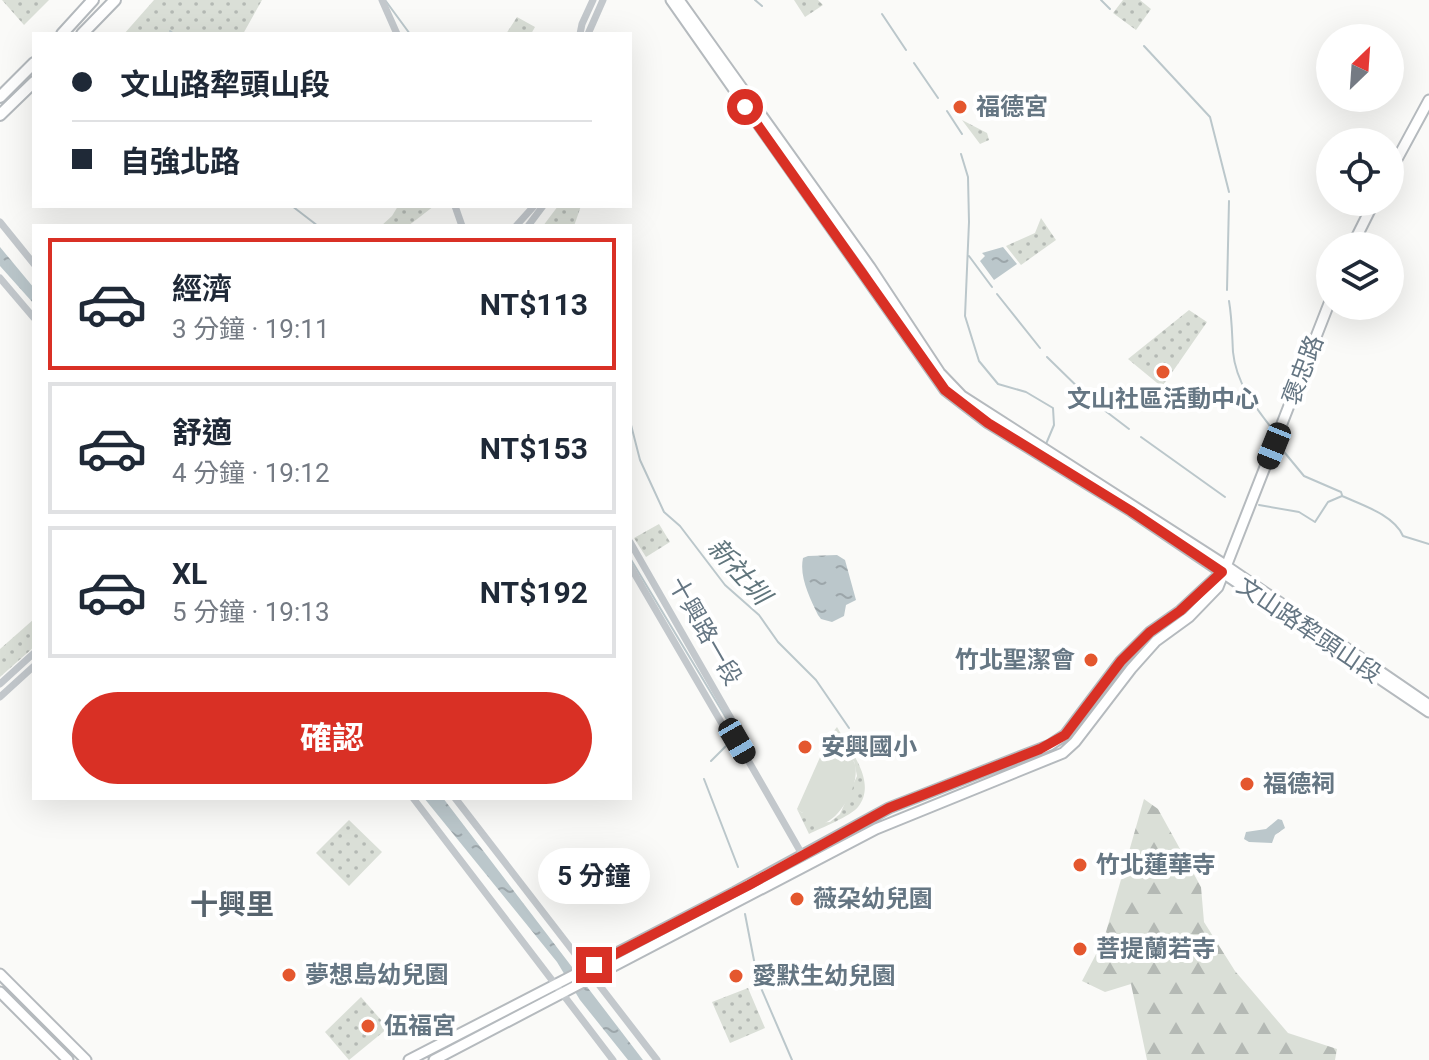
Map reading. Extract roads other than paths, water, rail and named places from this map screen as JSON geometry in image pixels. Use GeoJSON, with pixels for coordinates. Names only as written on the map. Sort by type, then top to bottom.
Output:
{"type":"FeatureCollection","features":[{"type":"Feature","properties":{"kind":"highway"},"geometry":{"type":"LineString","coordinates":[[64,32],[93,0]]}},
{"type":"Feature","properties":{"kind":"highway"},"geometry":{"type":"LineString","coordinates":[[84,32],[115,0]]}},
{"type":"Feature","properties":{"kind":"highway"},"geometry":{"type":"LineString","coordinates":[[0,97],[32,65]]}},
{"type":"Feature","properties":{"kind":"highway"},"geometry":{"type":"LineString","coordinates":[[0,115],[32,84]]}},
{"type":"Feature","properties":{"kind":"main road","name":"文山路犂頭山段"},"geometry":{"type":"LineString","coordinates":[[671,0],[945,390],[988,423],[1224,568],[1429,712]]}},
{"type":"Feature","properties":{"kind":"main road","name":"文山路犂頭山段"},"geometry":{"type":"LineString","coordinates":[[679,0],[950,385],[997,420],[1429,705]]}},
{"type":"Feature","properties":{"kind":"main road"},"geometry":{"type":"LineString","coordinates":[[1404,147],[1429,100]]}},
{"type":"Feature","properties":{"kind":"main road","name":"褒忠路"},"geometry":{"type":"LineString","coordinates":[[588,974],[876,829],[1063,753],[1088,727],[1156,641],[1207,601],[1218,587],[1322,320]]}},
{"type":"Feature","properties":{"kind":"main road","name":"褒忠路"},"geometry":{"type":"LineString","coordinates":[[588,974],[889,808],[1040,749],[1065,735],[1121,661],[1150,632],[1180,611],[1224,568]]}},
{"type":"Feature","properties":{"kind":"main road"},"geometry":{"type":"LineString","coordinates":[[0,974],[86,1060]]}},
{"type":"Feature","properties":{"kind":"main road"},"geometry":{"type":"LineString","coordinates":[[434,1060],[588,974]]}},
{"type":"Feature","properties":{"kind":"main road"},"geometry":{"type":"LineString","coordinates":[[409,1060],[563,987]]}},
{"type":"Feature","properties":{"kind":"main road"},"geometry":{"type":"LineString","coordinates":[[0,992],[68,1060]]}},
{"type":"Feature","properties":{"kind":"street"},"geometry":{"type":"LineString","coordinates":[[382,0],[396,32]]}},
{"type":"Feature","properties":{"kind":"street"},"geometry":{"type":"LineString","coordinates":[[580,32],[593,0]]}},
{"type":"Feature","properties":{"kind":"street"},"geometry":{"type":"LineString","coordinates":[[589,32],[603,0]]}},
{"type":"Feature","properties":{"kind":"street"},"geometry":{"type":"LineString","coordinates":[[518,224],[532,208]]}},
{"type":"Feature","properties":{"kind":"street"},"geometry":{"type":"LineString","coordinates":[[0,222],[32,262]]}},
{"type":"Feature","properties":{"kind":"street"},"geometry":{"type":"LineString","coordinates":[[0,278],[32,316]]}},
{"type":"Feature","properties":{"kind":"street","name":"十興路一段"},"geometry":{"type":"LineString","coordinates":[[632,545],[734,723],[737,741]]}},
{"type":"Feature","properties":{"kind":"street","name":"十興路一段"},"geometry":{"type":"LineString","coordinates":[[632,569],[803,856]]}},
{"type":"Feature","properties":{"kind":"street"},"geometry":{"type":"LineString","coordinates":[[0,684],[32,655]]}},
{"type":"Feature","properties":{"kind":"street"},"geometry":{"type":"LineString","coordinates":[[0,697],[32,668]]}},
{"type":"Feature","properties":{"kind":"street"},"geometry":{"type":"LineString","coordinates":[[415,800],[563,987],[613,1060]]}},
{"type":"Feature","properties":{"kind":"street"},"geometry":{"type":"LineString","coordinates":[[457,800],[657,1060]]}},
{"type":"Feature","properties":{"kind":"water"},"geometry":{"type":"Polygon","coordinates":[[[0,247],[32,286],[32,302],[0,266],[0,247]]]}},
{"type":"Feature","properties":{"kind":"water"},"geometry":{"type":"Polygon","coordinates":[[[1003,247],[1017,264],[994,280],[980,261],[985,256],[982,253],[1003,247]]]}},
{"type":"Feature","properties":{"kind":"water"},"geometry":{"type":"Polygon","coordinates":[[[837,555],[845,560],[856,600],[846,605],[844,616],[832,622],[818,615],[806,587],[802,565],[803,558],[808,556],[837,555]]]}},
{"type":"Feature","properties":{"kind":"water"},"geometry":{"type":"Polygon","coordinates":[[[426,800],[445,800],[643,1060],[628,1060],[580,1000],[557,962],[426,800]]]}},
{"type":"Feature","properties":{"kind":"water"},"geometry":{"type":"Polygon","coordinates":[[[1278,819],[1282,820],[1285,828],[1275,835],[1272,843],[1244,839],[1246,832],[1266,829],[1278,819]]]}},
{"type":"Feature","properties":{"kind":"waterway","name":"新社圳"},"geometry":{"type":"LineString","coordinates":[[385,0],[409,32]]}},
{"type":"Feature","properties":{"kind":"waterway"},"geometry":{"type":"LineString","coordinates":[[755,0],[762,6]]}},
{"type":"Feature","properties":{"kind":"waterway"},"geometry":{"type":"LineString","coordinates":[[1101,0],[1110,9]]}},
{"type":"Feature","properties":{"kind":"waterway"},"geometry":{"type":"LineString","coordinates":[[882,14],[906,50]]}},
{"type":"Feature","properties":{"kind":"waterway"},"geometry":{"type":"LineString","coordinates":[[1144,46],[1210,117],[1229,192]]}},
{"type":"Feature","properties":{"kind":"waterway"},"geometry":{"type":"LineString","coordinates":[[914,63],[938,98]]}},
{"type":"Feature","properties":{"kind":"waterway"},"geometry":{"type":"LineString","coordinates":[[947,111],[962,134]]}},
{"type":"Feature","properties":{"kind":"waterway"},"geometry":{"type":"LineString","coordinates":[[961,154],[968,177],[965,316],[979,361],[998,384],[1026,392],[1053,408],[1054,425],[1046,444]]}},
{"type":"Feature","properties":{"kind":"waterway"},"geometry":{"type":"LineString","coordinates":[[1227,290],[1229,201]]}},
{"type":"Feature","properties":{"kind":"waterway"},"geometry":{"type":"LineString","coordinates":[[295,208],[315,224]]}},
{"type":"Feature","properties":{"kind":"waterway"},"geometry":{"type":"LineString","coordinates":[[969,256],[992,287]]}},
{"type":"Feature","properties":{"kind":"waterway"},"geometry":{"type":"LineString","coordinates":[[997,294],[1040,348]]}},
{"type":"Feature","properties":{"kind":"waterway"},"geometry":{"type":"LineString","coordinates":[[1229,301],[1238,374],[1253,403],[1273,430]]}},
{"type":"Feature","properties":{"kind":"waterway"},"geometry":{"type":"LineString","coordinates":[[1047,357],[1091,400],[1129,429]]}},
{"type":"Feature","properties":{"kind":"waterway","name":"新社圳"},"geometry":{"type":"LineString","coordinates":[[632,429],[640,460],[664,512],[680,526],[725,585],[759,615],[778,642],[816,680],[849,728]]}},
{"type":"Feature","properties":{"kind":"waterway"},"geometry":{"type":"LineString","coordinates":[[1141,437],[1225,497]]}},
{"type":"Feature","properties":{"kind":"waterway"},"geometry":{"type":"LineString","coordinates":[[1280,447],[1304,476],[1342,495]]}},
{"type":"Feature","properties":{"kind":"waterway"},"geometry":{"type":"LineString","coordinates":[[1259,505],[1299,512],[1315,522],[1328,502],[1342,496],[1385,516],[1403,536],[1429,544]]}},
{"type":"Feature","properties":{"kind":"waterway","name":"新社圳"},"geometry":{"type":"LineString","coordinates":[[632,561],[731,726]]}},
{"type":"Feature","properties":{"kind":"waterway","name":"新社圳"},"geometry":{"type":"LineString","coordinates":[[711,761],[729,743]]}},
{"type":"Feature","properties":{"kind":"waterway","name":"新社圳"},"geometry":{"type":"LineString","coordinates":[[704,779],[738,867]]}},
{"type":"Feature","properties":{"kind":"waterway","name":"新社圳"},"geometry":{"type":"LineString","coordinates":[[745,914],[758,981],[792,1060]]}},
{"type":"Feature","properties":{"kind":"place","name":"福德宮"},"geometry":{"type":"Point","coordinates":[960,107]}},
{"type":"Feature","properties":{"kind":"place","name":"文山社區活動中心"},"geometry":{"type":"Point","coordinates":[1163,372]}},
{"type":"Feature","properties":{"kind":"place","name":"竹北聖潔會"},"geometry":{"type":"Point","coordinates":[1091,660]}},
{"type":"Feature","properties":{"kind":"place","name":"安興國小"},"geometry":{"type":"Point","coordinates":[805,747]}},
{"type":"Feature","properties":{"kind":"place","name":"福德祠"},"geometry":{"type":"Point","coordinates":[1247,784]}},
{"type":"Feature","properties":{"kind":"place","name":"竹北蓮華寺"},"geometry":{"type":"Point","coordinates":[1080,865]}},
{"type":"Feature","properties":{"kind":"place","name":"薇朶幼兒園"},"geometry":{"type":"Point","coordinates":[797,899]}},
{"type":"Feature","properties":{"kind":"place","name":"菩提蘭若寺"},"geometry":{"type":"Point","coordinates":[1080,949]}},
{"type":"Feature","properties":{"kind":"place","name":"夢想島幼兒園"},"geometry":{"type":"Point","coordinates":[289,975]}},
{"type":"Feature","properties":{"kind":"place","name":"愛默生幼兒園"},"geometry":{"type":"Point","coordinates":[736,976]}},
{"type":"Feature","properties":{"kind":"place","name":"伍福宮"},"geometry":{"type":"Point","coordinates":[368,1026]}},
{"type":"Feature","properties":{"kind":"district","name":"十興里"},"geometry":{"type":"Point","coordinates":[232,904]}}]}
